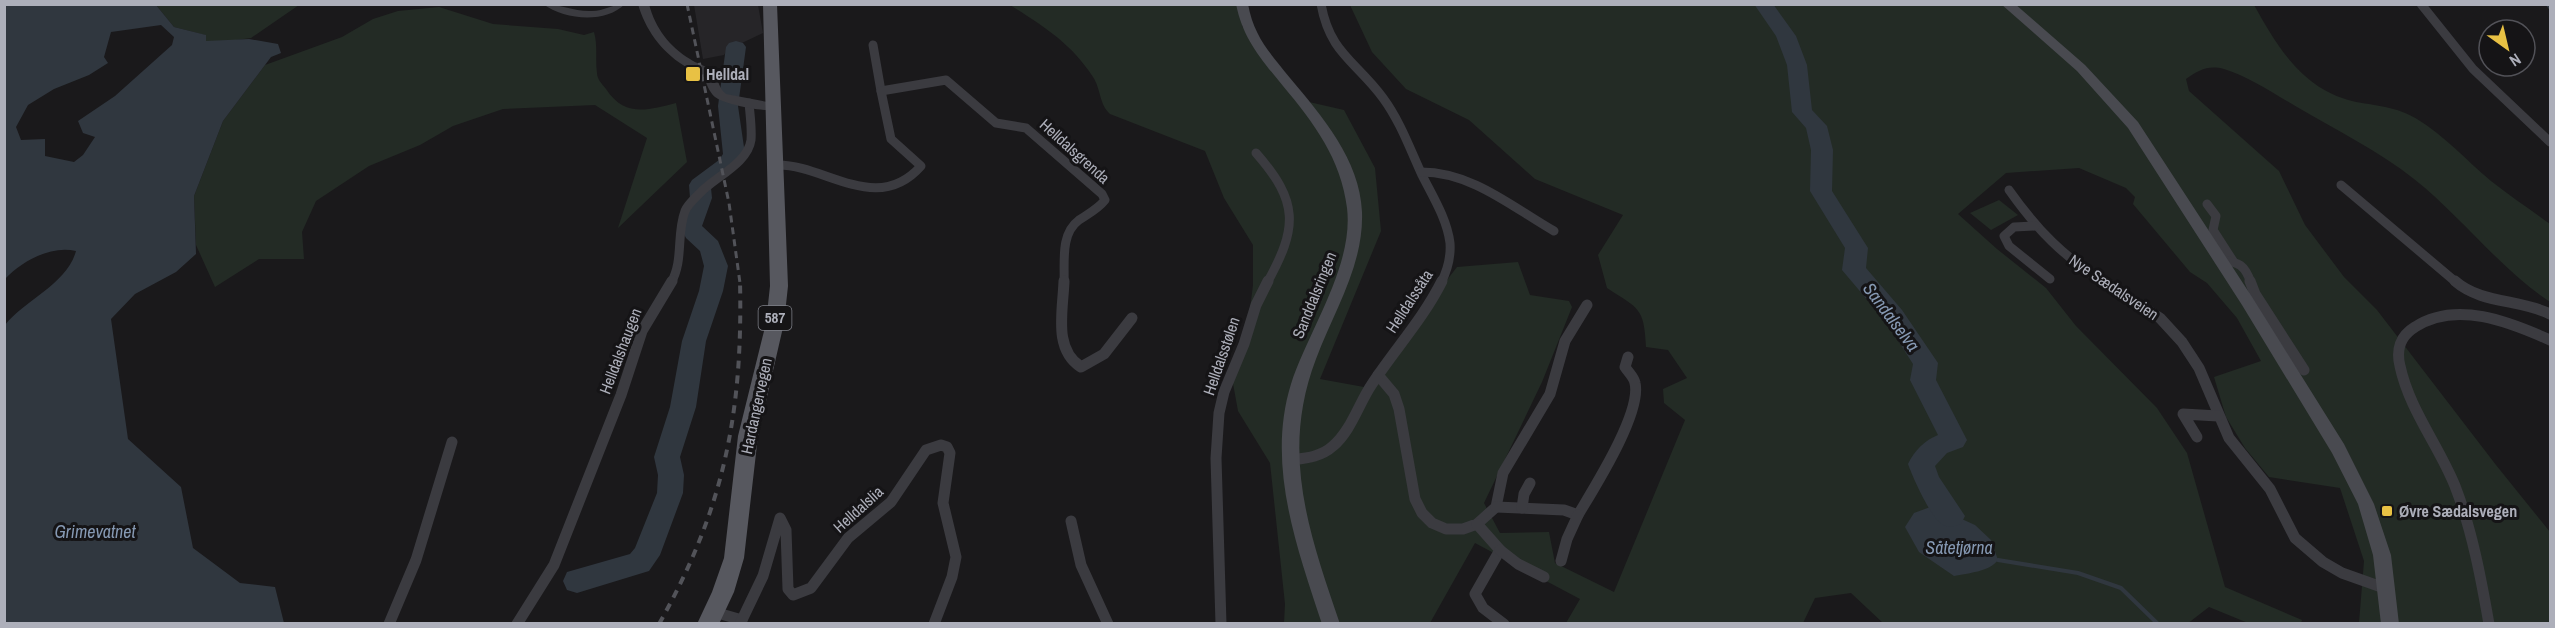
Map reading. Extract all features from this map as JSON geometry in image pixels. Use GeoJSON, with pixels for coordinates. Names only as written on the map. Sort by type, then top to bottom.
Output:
{"type":"FeatureCollection","features":[{"type":"Feature","properties":{"kind":"main road","name":"Hardangervegen"},"geometry":{"type":"LineString","coordinates":[[711,618],[723,592],[734,558],[748,436],[775,323],[779,286],[775,101],[770,4]]}},
{"type":"Feature","properties":{"kind":"main road","name":"Sanddalsringen"},"geometry":{"type":"LineString","coordinates":[[1242,4],[1246,25],[1255,42],[1335,148],[1345,166],[1353,194],[1355,222],[1350,253],[1300,377],[1292,415],[1290,460],[1293,496],[1302,537],[1331,624]]}},
{"type":"Feature","properties":{"kind":"main road"},"geometry":{"type":"LineString","coordinates":[[2007,4],[2081,68],[2118,106],[2150,147],[2227,261],[2338,449],[2362,495],[2382,555],[2390,624]]}},
{"type":"Feature","properties":{"kind":"street"},"geometry":{"type":"LineString","coordinates":[[548,4],[592,15],[606,13],[620,4]]}},
{"type":"Feature","properties":{"kind":"street"},"geometry":{"type":"LineString","coordinates":[[643,4],[648,21],[659,36],[686,62],[709,74],[712,87],[724,99],[744,103],[775,101]]}},
{"type":"Feature","properties":{"kind":"street","name":"Helldalssåta"},"geometry":{"type":"LineString","coordinates":[[1290,460],[1312,459],[1334,447],[1378,375],[1440,289],[1449,268],[1450,246],[1446,229],[1392,109],[1372,83],[1343,58],[1332,44],[1321,4]]}},
{"type":"Feature","properties":{"kind":"street"},"geometry":{"type":"LineString","coordinates":[[2421,4],[2473,69],[2550,142]]}},
{"type":"Feature","properties":{"kind":"street"},"geometry":{"type":"LineString","coordinates":[[777,165],[794,164],[826,178],[866,186],[893,185],[906,181],[921,166],[891,139],[875,67],[873,45]]}},
{"type":"Feature","properties":{"kind":"street","name":"Helldalsgrenda"},"geometry":{"type":"LineString","coordinates":[[881,91],[946,80],[996,123],[1026,128],[1102,194],[1105,200],[1101,207],[1071,224],[1066,235],[1062,338],[1064,351],[1070,361],[1081,367],[1092,365],[1107,351],[1132,318]]}},
{"type":"Feature","properties":{"kind":"street","name":"Helldalshaugen"},"geometry":{"type":"LineString","coordinates":[[517,624],[554,565],[621,395],[642,332],[676,274],[680,258],[681,227],[686,208],[695,196],[736,164],[749,148],[751,139],[744,103]]}},
{"type":"Feature","properties":{"kind":"street","name":"Helldalsstølen"},"geometry":{"type":"LineString","coordinates":[[1221,624],[1216,460],[1221,402],[1228,378],[1245,342],[1257,303],[1277,265],[1289,230],[1287,198],[1281,185],[1256,153]]}},
{"type":"Feature","properties":{"kind":"street"},"geometry":{"type":"LineString","coordinates":[[1421,172],[1440,171],[1467,180],[1554,231]]}},
{"type":"Feature","properties":{"kind":"street"},"geometry":{"type":"LineString","coordinates":[[2341,185],[2459,285],[2481,296],[2538,308],[2550,314]]}},
{"type":"Feature","properties":{"kind":"street","name":"Nye Sædalsveien"},"geometry":{"type":"LineString","coordinates":[[2009,190],[2035,226],[2074,261],[2143,306],[2171,328],[2194,359],[2218,416],[2242,456],[2270,489],[2295,538],[2315,556],[2342,573],[2387,590]]}},
{"type":"Feature","properties":{"kind":"street"},"geometry":{"type":"LineString","coordinates":[[2207,204],[2216,216],[2213,230],[2227,261],[2246,269],[2255,294],[2304,370]]}},
{"type":"Feature","properties":{"kind":"street","name":"Nye Sædalsveien"},"geometry":{"type":"LineString","coordinates":[[2035,226],[2014,227],[2004,236],[2008,246],[2050,279]]}},
{"type":"Feature","properties":{"kind":"street"},"geometry":{"type":"LineString","coordinates":[[1378,375],[1394,394],[1399,409],[1415,499],[1422,513],[1432,523],[1446,529],[1463,529],[1477,524],[1496,507],[1503,473],[1550,394],[1565,341],[1587,304]]}},
{"type":"Feature","properties":{"kind":"street"},"geometry":{"type":"LineString","coordinates":[[2489,624],[2473,542],[2442,457],[2406,382],[2399,363],[2398,351],[2401,340],[2415,325],[2432,318],[2453,315],[2483,317],[2505,322],[2550,340]]}},
{"type":"Feature","properties":{"kind":"street"},"geometry":{"type":"LineString","coordinates":[[1562,561],[1567,539],[1578,515],[1616,447],[1628,417],[1636,392],[1635,383],[1625,368],[1628,357]]}},
{"type":"Feature","properties":{"kind":"street"},"geometry":{"type":"LineString","coordinates":[[2198,437],[2183,414],[2218,416]]}},
{"type":"Feature","properties":{"kind":"street"},"geometry":{"type":"LineString","coordinates":[[389,624],[417,560],[452,442]]}},
{"type":"Feature","properties":{"kind":"street","name":"Helldalslia"},"geometry":{"type":"LineString","coordinates":[[711,618],[741,622],[763,576],[780,519],[786,530],[788,589],[793,595],[802,594],[813,588],[830,559],[846,540],[897,496],[926,450],[941,445],[947,447],[950,453],[943,503],[956,556],[952,577],[934,624]]}},
{"type":"Feature","properties":{"kind":"street"},"geometry":{"type":"LineString","coordinates":[[1522,508],[1524,494],[1530,483]]}},
{"type":"Feature","properties":{"kind":"street"},"geometry":{"type":"LineString","coordinates":[[1496,507],[1564,510],[1578,515]]}},
{"type":"Feature","properties":{"kind":"street"},"geometry":{"type":"LineString","coordinates":[[1071,521],[1081,565],[1107,624]]}},
{"type":"Feature","properties":{"kind":"street"},"geometry":{"type":"LineString","coordinates":[[1477,524],[1500,550],[1518,564],[1544,577]]}},
{"type":"Feature","properties":{"kind":"street"},"geometry":{"type":"LineString","coordinates":[[1500,550],[1475,594],[1478,603],[1485,611],[1504,624]]}},
{"type":"Feature","properties":{"kind":"shaded area"},"geometry":{"type":"Polygon","coordinates":[[[156,5],[299,5],[251,38],[206,41],[205,35],[174,27],[156,5]]]}},
{"type":"Feature","properties":{"kind":"shaded area"},"geometry":{"type":"Polygon","coordinates":[[[694,5],[758,5],[763,33],[727,50],[724,55],[703,59],[694,5]]]}},
{"type":"Feature","properties":{"kind":"shaded area"},"geometry":{"type":"Polygon","coordinates":[[[1010,5],[1246,5],[1242,26],[1309,102],[1344,110],[1375,168],[1381,231],[1320,379],[1364,387],[1457,267],[1518,262],[1530,295],[1569,301],[1572,307],[1542,382],[1484,503],[1500,533],[1549,532],[1555,563],[1614,592],[1685,420],[1664,403],[1663,389],[1687,378],[1668,350],[1646,347],[1644,324],[1638,310],[1607,288],[1598,255],[1623,215],[1535,179],[1469,120],[1406,89],[1372,52],[1350,5],[2254,5],[2272,36],[2293,64],[2319,87],[2352,101],[2393,109],[2417,119],[2446,140],[2491,181],[2550,224],[2550,302],[2514,274],[2432,194],[2401,169],[2372,150],[2262,86],[2233,72],[2208,68],[2186,79],[2189,91],[2279,171],[2305,225],[2344,277],[2377,310],[2550,532],[2550,623],[2359,623],[2364,561],[2340,488],[2269,477],[2245,448],[2226,417],[2214,377],[2261,361],[2237,318],[2207,283],[2190,272],[2133,204],[2135,197],[2126,188],[2079,168],[2006,173],[1958,214],[2046,288],[2076,326],[2157,408],[2187,453],[2225,587],[2302,620],[2301,623],[2248,623],[2209,607],[2187,624],[1883,623],[1851,593],[1815,598],[1803,623],[1566,623],[1580,599],[1475,543],[1430,623],[1284,623],[1285,604],[1270,463],[1238,411],[1230,367],[1249,317],[1253,285],[1253,245],[1224,198],[1205,151],[1110,114],[1104,106],[1093,77],[1075,54],[1045,28],[1010,5]]]}},
{"type":"Feature","properties":{"kind":"shaded area"},"geometry":{"type":"Polygon","coordinates":[[[439,7],[493,24],[558,29],[584,35],[594,32],[597,75],[613,98],[629,108],[638,109],[656,108],[676,103],[687,162],[618,228],[647,138],[595,105],[503,109],[453,126],[420,145],[369,166],[316,201],[302,232],[304,259],[259,259],[215,287],[196,245],[194,196],[223,121],[265,65],[342,37],[373,19],[398,11],[439,7]]]}},
{"type":"Feature","properties":{"kind":"shaded area"},"geometry":{"type":"Polygon","coordinates":[[[1999,200],[2018,215],[1991,230],[1970,213],[1999,200]]]}},
{"type":"Feature","properties":{"kind":"water","name":"Grimevatnet"},"geometry":{"type":"Polygon","coordinates":[[[5,4],[156,5],[174,27],[206,35],[206,41],[249,39],[278,44],[281,53],[271,57],[223,121],[194,196],[196,254],[176,272],[135,294],[111,319],[128,439],[181,487],[193,548],[240,583],[275,587],[284,623],[5,623],[5,325],[64,273],[76,251],[47,252],[20,266],[5,279],[5,4]],[[161,25],[111,32],[104,57],[108,63],[89,75],[54,89],[28,105],[16,127],[21,140],[45,139],[45,156],[74,162],[83,155],[95,137],[83,133],[78,121],[115,96],[172,45],[174,37],[161,25]]]}},
{"type":"Feature","properties":{"kind":"water","name":"Såtetjørna"},"geometry":{"type":"Polygon","coordinates":[[[1933,506],[1975,525],[1991,540],[1998,560],[1984,570],[1954,576],[1919,552],[1905,527],[1914,513],[1933,506]]]}},
{"type":"Feature","properties":{"kind":"waterway","name":"Sandalselva"},"geometry":{"type":"LineString","coordinates":[[1763,4],[1786,36],[1797,65],[1802,112],[1816,126],[1822,150],[1821,191],[1857,248],[1854,270],[1894,316],[1926,363],[1923,380],[1954,440],[1938,446],[1921,464],[1928,482],[1951,516]]}},
{"type":"Feature","properties":{"kind":"waterway"},"geometry":{"type":"LineString","coordinates":[[2547,4],[2550,8]]}},
{"type":"Feature","properties":{"kind":"waterway"},"geometry":{"type":"LineString","coordinates":[[577,581],[639,563],[646,555],[670,493],[671,475],[667,457],[683,407],[694,341],[711,291],[716,266],[710,247],[694,232],[691,226],[701,198],[700,185],[727,165],[734,154],[728,106],[736,47]]}},
{"type":"Feature","properties":{"kind":"waterway"},"geometry":{"type":"LineString","coordinates":[[1998,560],[2078,573],[2121,588],[2158,624]]}},
{"type":"Feature","properties":{"kind":"railway"},"geometry":{"type":"LineString","coordinates":[[687,4],[729,203],[740,283]]}},
{"type":"Feature","properties":{"kind":"railway"},"geometry":{"type":"LineString","coordinates":[[659,624],[700,540],[725,459],[738,374],[740,283]]}},
{"type":"Feature","properties":{"kind":"place","name":"Helldal"},"geometry":{"type":"Point","coordinates":[693,74]}},
{"type":"Feature","properties":{"kind":"place","name":"Øvre Sædalsvegen"},"geometry":{"type":"Point","coordinates":[2387,511]}}]}
